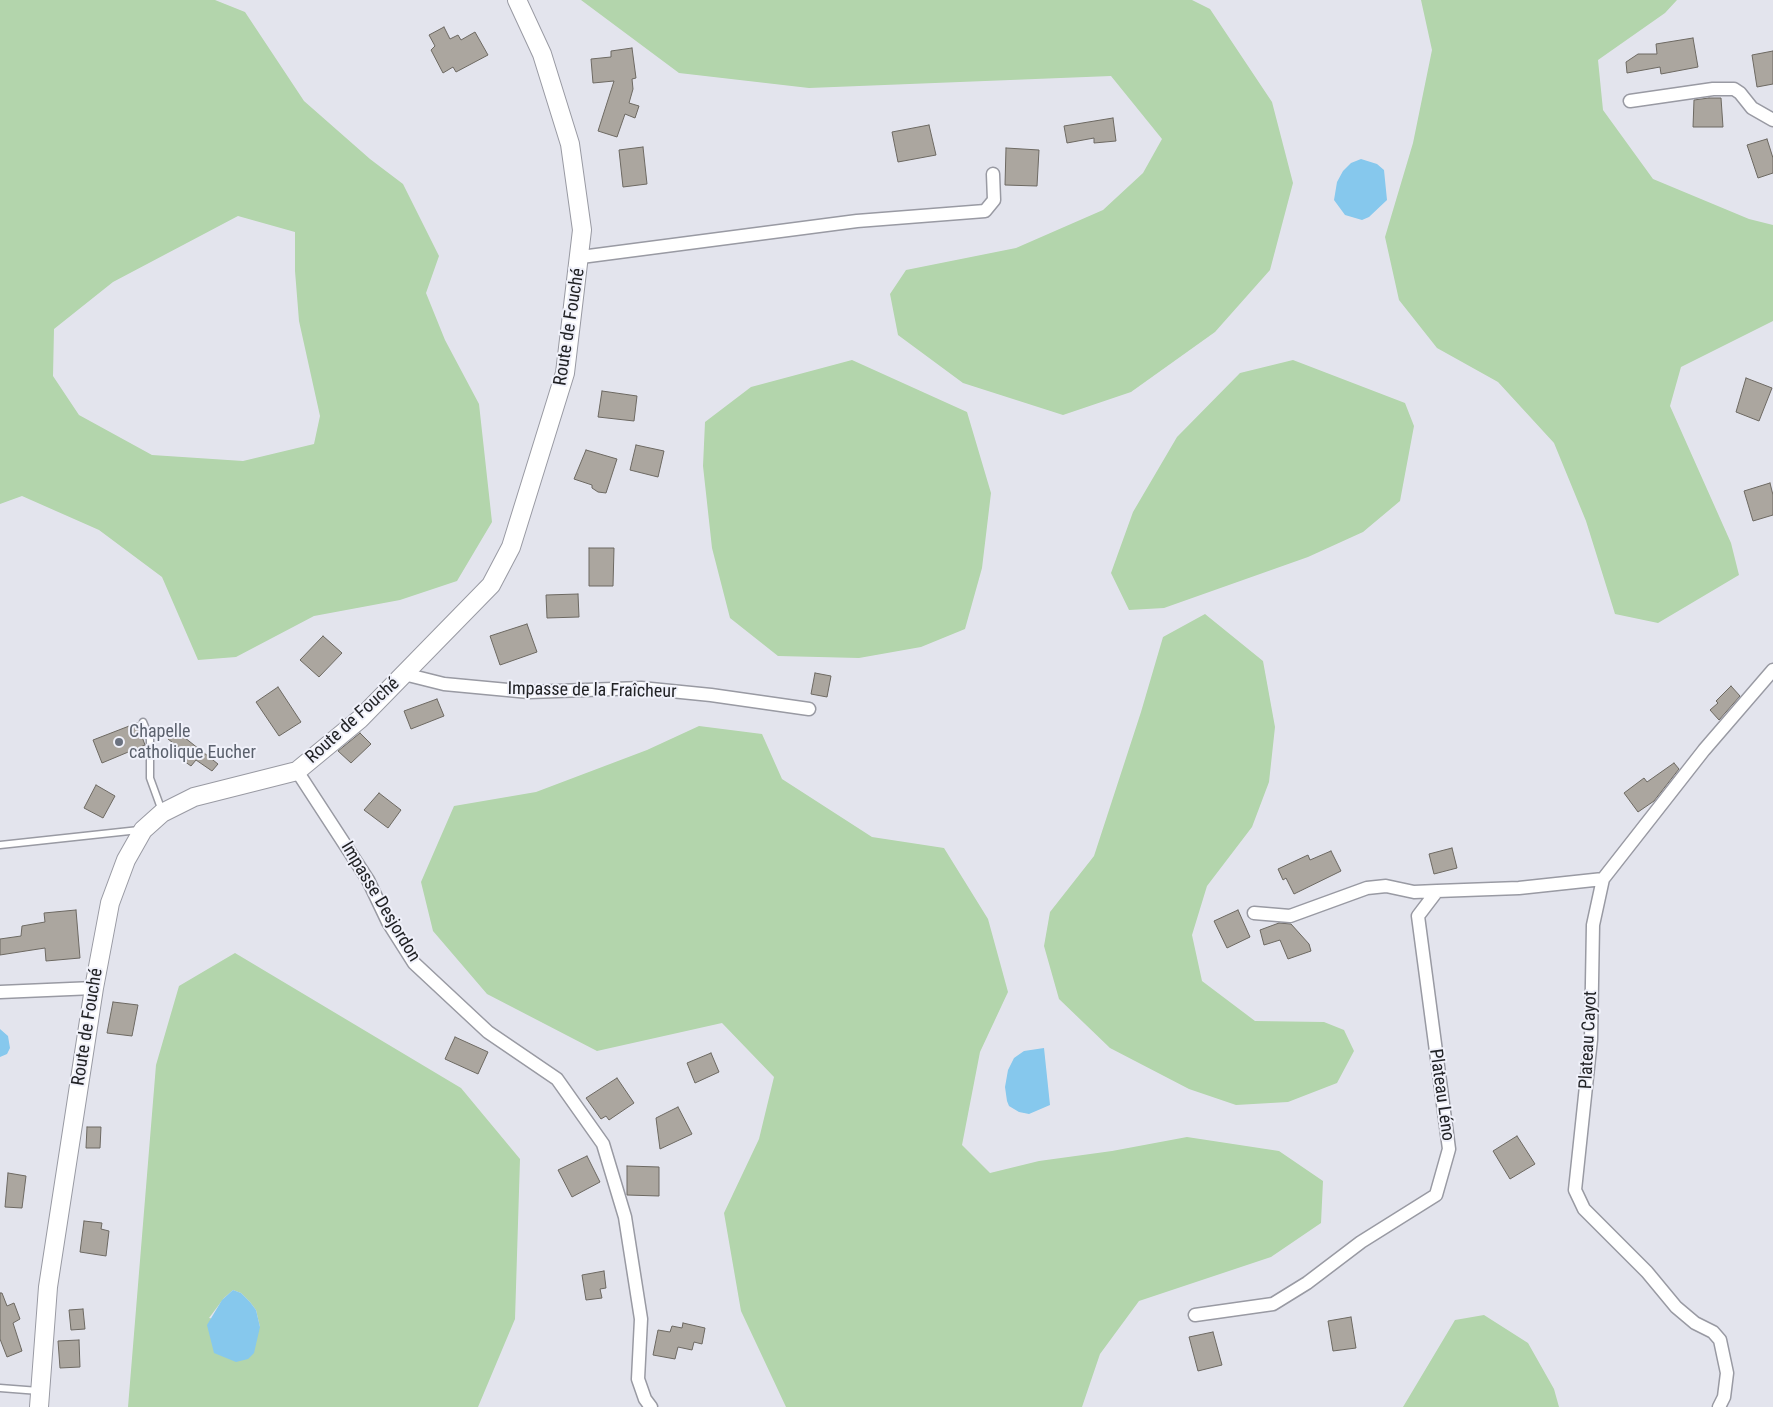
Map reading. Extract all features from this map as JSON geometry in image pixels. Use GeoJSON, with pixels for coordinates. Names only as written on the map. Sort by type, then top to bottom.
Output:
{"type":"FeatureCollection","features":[{"type":"Feature","properties":{"kind":"main road","name":"Route de Fouché"},"geometry":{"type":"LineString","coordinates":[[40,1399],[48,1287],[94,988],[110,903],[126,860],[143,830],[162,813],[194,797],[297,771],[360,719],[491,585],[512,547],[565,373],[581,257],[582,230],[570,144],[542,54],[517,0]]}},
{"type":"Feature","properties":{"kind":"street"},"geometry":{"type":"LineString","coordinates":[[1630,101],[1713,89],[1734,89],[1740,93],[1752,108],[1773,120]]}},
{"type":"Feature","properties":{"kind":"street"},"geometry":{"type":"LineString","coordinates":[[581,257],[857,221],[985,211],[994,200],[993,174]]}},
{"type":"Feature","properties":{"kind":"street","name":"Plateau Cayot"},"geometry":{"type":"LineString","coordinates":[[1722,1404],[1727,1373],[1720,1340],[1713,1332],[1695,1322],[1676,1307],[1647,1272],[1584,1209],[1575,1190],[1591,1040],[1593,924],[1603,879],[1704,750],[1773,670]]}},
{"type":"Feature","properties":{"kind":"street","name":"Impasse de la Fraîcheur"},"geometry":{"type":"LineString","coordinates":[[404,674],[444,684],[530,692],[641,688],[711,695],[809,709]]}},
{"type":"Feature","properties":{"kind":"street","name":"Impasse Desjordon"},"geometry":{"type":"LineString","coordinates":[[297,771],[368,880],[388,922],[414,963],[488,1032],[557,1079],[603,1144],[625,1217],[641,1320],[638,1379],[645,1399],[651,1407]]}},
{"type":"Feature","properties":{"kind":"street"},"geometry":{"type":"LineString","coordinates":[[1254,913],[1290,916],[1367,888],[1386,886],[1414,892],[1519,888],[1603,879]]}},
{"type":"Feature","properties":{"kind":"street","name":"Plateau Léno"},"geometry":{"type":"LineString","coordinates":[[1195,1315],[1273,1304],[1308,1284],[1361,1242],[1436,1196],[1448,1149],[1418,916],[1437,891]]}},
{"type":"Feature","properties":{"kind":"street"},"geometry":{"type":"LineString","coordinates":[[0,992],[94,988]]}},
{"type":"Feature","properties":{"kind":"lane"},"geometry":{"type":"LineString","coordinates":[[143,722],[150,739],[150,778],[162,813]]}},
{"type":"Feature","properties":{"kind":"lane"},"geometry":{"type":"LineString","coordinates":[[0,845],[143,830]]}},
{"type":"Feature","properties":{"kind":"lane"},"geometry":{"type":"LineString","coordinates":[[0,1388],[40,1399]]}},
{"type":"Feature","properties":{"kind":"green space"},"geometry":{"type":"Polygon","coordinates":[[[0,0],[215,0],[245,12],[304,101],[370,159],[403,184],[439,256],[426,293],[445,340],[479,404],[492,522],[457,581],[400,600],[314,616],[236,657],[198,660],[162,577],[99,530],[22,496],[0,504],[0,0]],[[238,216],[113,282],[54,329],[53,376],[79,415],[152,455],[243,461],[314,444],[320,416],[299,321],[295,271],[295,232],[238,216]]]}},
{"type":"Feature","properties":{"kind":"green space"},"geometry":{"type":"Polygon","coordinates":[[[581,0],[1192,0],[1210,9],[1272,102],[1293,183],[1270,270],[1215,332],[1131,392],[1063,415],[963,383],[898,335],[890,294],[906,270],[1016,248],[1103,210],[1143,173],[1162,139],[1111,76],[809,88],[679,73],[581,0]]]}},
{"type":"Feature","properties":{"kind":"green space"},"geometry":{"type":"Polygon","coordinates":[[[1421,0],[1677,0],[1665,13],[1598,60],[1603,110],[1653,179],[1749,219],[1773,225],[1773,321],[1681,367],[1670,406],[1731,543],[1739,575],[1658,623],[1615,614],[1586,521],[1554,443],[1498,382],[1437,348],[1399,300],[1385,237],[1413,143],[1432,50],[1421,0]]]}},
{"type":"Feature","properties":{"kind":"green space"},"geometry":{"type":"Polygon","coordinates":[[[852,360],[967,412],[991,493],[982,568],[965,629],[921,647],[859,658],[778,656],[730,618],[712,548],[703,466],[705,422],[751,387],[852,360]]]}},
{"type":"Feature","properties":{"kind":"green space"},"geometry":{"type":"Polygon","coordinates":[[[1293,360],[1405,403],[1414,426],[1400,501],[1363,532],[1308,557],[1164,608],[1129,610],[1111,573],[1133,512],[1177,437],[1240,373],[1293,360]]]}},
{"type":"Feature","properties":{"kind":"green space"},"geometry":{"type":"Polygon","coordinates":[[[1205,614],[1263,661],[1275,727],[1269,782],[1252,827],[1207,886],[1192,935],[1202,981],[1255,1021],[1324,1022],[1344,1030],[1354,1051],[1337,1083],[1288,1102],[1236,1105],[1189,1089],[1110,1048],[1059,999],[1044,946],[1050,912],[1094,856],[1141,712],[1163,637],[1205,614]]]}},
{"type":"Feature","properties":{"kind":"green space"},"geometry":{"type":"Polygon","coordinates":[[[699,726],[762,734],[782,779],[872,837],[944,848],[988,919],[1008,992],[980,1052],[962,1145],[990,1173],[1039,1161],[1112,1151],[1187,1137],[1279,1151],[1323,1181],[1321,1223],[1271,1257],[1139,1301],[1100,1354],[1082,1407],[786,1407],[741,1311],[724,1213],[759,1139],[774,1077],[722,1023],[597,1051],[487,994],[433,931],[421,882],[454,806],[536,792],[647,750],[699,726]]]}},
{"type":"Feature","properties":{"kind":"green space"},"geometry":{"type":"Polygon","coordinates":[[[235,953],[461,1088],[520,1159],[515,1319],[478,1407],[128,1407],[156,1065],[179,986],[235,953]],[[233,1290],[224,1298],[209,1318],[260,1327],[256,1310],[241,1293],[233,1290]]]}},
{"type":"Feature","properties":{"kind":"green space"},"geometry":{"type":"Polygon","coordinates":[[[1484,1315],[1528,1343],[1554,1389],[1559,1407],[1403,1407],[1455,1320],[1484,1315]]]}},
{"type":"Feature","properties":{"kind":"water"},"geometry":{"type":"Polygon","coordinates":[[[1361,159],[1377,164],[1384,170],[1387,200],[1369,217],[1362,220],[1345,215],[1334,200],[1337,182],[1343,171],[1351,163],[1361,159]]]}},
{"type":"Feature","properties":{"kind":"water"},"geometry":{"type":"Polygon","coordinates":[[[0,1029],[8,1036],[10,1048],[7,1054],[0,1057],[0,1029]]]}},
{"type":"Feature","properties":{"kind":"water"},"geometry":{"type":"Polygon","coordinates":[[[1044,1048],[1050,1105],[1029,1114],[1019,1112],[1009,1106],[1007,1101],[1005,1087],[1008,1070],[1014,1058],[1024,1051],[1044,1048]]]}},
{"type":"Feature","properties":{"kind":"water"},"geometry":{"type":"Polygon","coordinates":[[[233,1290],[241,1293],[256,1310],[260,1327],[254,1353],[248,1359],[236,1362],[214,1353],[207,1325],[222,1300],[233,1290]]]}},
{"type":"Feature","properties":{"kind":"building"},"geometry":{"type":"Polygon","coordinates":[[[444,27],[450,39],[458,35],[461,40],[475,32],[488,55],[456,72],[453,67],[443,73],[431,50],[435,46],[429,35],[444,27]]]}},
{"type":"Feature","properties":{"kind":"building"},"geometry":{"type":"Polygon","coordinates":[[[1693,38],[1698,67],[1661,74],[1660,67],[1627,73],[1626,62],[1638,54],[1657,54],[1656,44],[1693,38]]]}},
{"type":"Feature","properties":{"kind":"building"},"geometry":{"type":"Polygon","coordinates":[[[632,48],[636,78],[632,79],[633,89],[629,103],[639,106],[635,118],[625,114],[617,137],[598,131],[614,81],[593,83],[591,59],[611,57],[611,51],[632,48]]]}},
{"type":"Feature","properties":{"kind":"building"},"geometry":{"type":"Polygon","coordinates":[[[1773,51],[1773,84],[1757,87],[1752,55],[1773,51]]]}},
{"type":"Feature","properties":{"kind":"building"},"geometry":{"type":"Polygon","coordinates":[[[1721,98],[1723,127],[1693,127],[1694,100],[1721,98]]]}},
{"type":"Feature","properties":{"kind":"building"},"geometry":{"type":"Polygon","coordinates":[[[1113,118],[1116,141],[1094,143],[1094,138],[1067,143],[1064,126],[1113,118]]]}},
{"type":"Feature","properties":{"kind":"building"},"geometry":{"type":"Polygon","coordinates":[[[929,125],[936,155],[898,162],[892,132],[929,125]]]}},
{"type":"Feature","properties":{"kind":"building"},"geometry":{"type":"Polygon","coordinates":[[[1767,139],[1773,158],[1773,173],[1758,178],[1747,145],[1767,139]]]}},
{"type":"Feature","properties":{"kind":"building"},"geometry":{"type":"Polygon","coordinates":[[[643,147],[647,184],[623,187],[619,150],[643,147]]]}},
{"type":"Feature","properties":{"kind":"building"},"geometry":{"type":"Polygon","coordinates":[[[1006,148],[1039,150],[1037,186],[1005,185],[1006,148]]]}},
{"type":"Feature","properties":{"kind":"building"},"geometry":{"type":"Polygon","coordinates":[[[1746,378],[1772,388],[1759,421],[1736,412],[1746,378]]]}},
{"type":"Feature","properties":{"kind":"building"},"geometry":{"type":"Polygon","coordinates":[[[602,391],[637,396],[634,421],[598,417],[602,391]]]}},
{"type":"Feature","properties":{"kind":"building"},"geometry":{"type":"Polygon","coordinates":[[[636,445],[664,451],[658,477],[630,470],[636,445]]]}},
{"type":"Feature","properties":{"kind":"building"},"geometry":{"type":"Polygon","coordinates":[[[586,450],[617,459],[606,493],[598,492],[592,488],[592,485],[574,479],[586,450]]]}},
{"type":"Feature","properties":{"kind":"building"},"geometry":{"type":"Polygon","coordinates":[[[1770,483],[1773,495],[1773,515],[1753,521],[1744,491],[1770,483]]]}},
{"type":"Feature","properties":{"kind":"building"},"geometry":{"type":"Polygon","coordinates":[[[589,548],[614,548],[613,586],[589,586],[589,548]]]}},
{"type":"Feature","properties":{"kind":"building"},"geometry":{"type":"Polygon","coordinates":[[[578,594],[579,617],[547,618],[546,595],[578,594]]]}},
{"type":"Feature","properties":{"kind":"building"},"geometry":{"type":"Polygon","coordinates":[[[527,624],[537,652],[500,665],[490,636],[527,624]]]}},
{"type":"Feature","properties":{"kind":"building"},"geometry":{"type":"Polygon","coordinates":[[[323,636],[342,653],[319,677],[300,660],[323,636]]]}},
{"type":"Feature","properties":{"kind":"building"},"geometry":{"type":"Polygon","coordinates":[[[815,673],[831,676],[827,697],[811,694],[815,673]]]}},
{"type":"Feature","properties":{"kind":"building"},"geometry":{"type":"Polygon","coordinates":[[[1731,686],[1740,696],[1719,720],[1710,710],[1731,686]]]}},
{"type":"Feature","properties":{"kind":"building"},"geometry":{"type":"Polygon","coordinates":[[[278,687],[301,722],[279,736],[256,702],[278,687]]]}},
{"type":"Feature","properties":{"kind":"building"},"geometry":{"type":"Polygon","coordinates":[[[437,699],[444,716],[411,729],[404,711],[437,699]]]}},
{"type":"Feature","properties":{"kind":"building","name":"Chapelle catholique Eucher"},"geometry":{"type":"Polygon","coordinates":[[[137,723],[145,745],[102,763],[93,740],[137,723]]]}},
{"type":"Feature","properties":{"kind":"building"},"geometry":{"type":"Polygon","coordinates":[[[175,730],[218,764],[212,771],[196,760],[191,766],[181,759],[186,753],[168,739],[175,730]]]}},
{"type":"Feature","properties":{"kind":"building"},"geometry":{"type":"Polygon","coordinates":[[[360,733],[371,744],[351,763],[338,751],[360,733]]]}},
{"type":"Feature","properties":{"kind":"building"},"geometry":{"type":"Polygon","coordinates":[[[1674,763],[1679,769],[1654,801],[1638,812],[1624,793],[1644,778],[1647,782],[1674,763]]]}},
{"type":"Feature","properties":{"kind":"building"},"geometry":{"type":"Polygon","coordinates":[[[96,785],[115,796],[103,818],[84,808],[96,785]]]}},
{"type":"Feature","properties":{"kind":"building"},"geometry":{"type":"Polygon","coordinates":[[[379,793],[401,810],[388,828],[364,810],[379,793]]]}},
{"type":"Feature","properties":{"kind":"building"},"geometry":{"type":"Polygon","coordinates":[[[1452,848],[1457,868],[1434,874],[1429,854],[1452,848]]]}},
{"type":"Feature","properties":{"kind":"building"},"geometry":{"type":"Polygon","coordinates":[[[1331,851],[1341,871],[1294,894],[1286,878],[1283,880],[1278,869],[1308,855],[1310,860],[1331,851]]]}},
{"type":"Feature","properties":{"kind":"building"},"geometry":{"type":"Polygon","coordinates":[[[76,910],[80,958],[46,961],[45,948],[0,955],[0,939],[21,936],[22,926],[45,922],[44,913],[76,910]]]}},
{"type":"Feature","properties":{"kind":"building"},"geometry":{"type":"Polygon","coordinates":[[[1238,910],[1250,937],[1227,948],[1214,921],[1238,910]]]}},
{"type":"Feature","properties":{"kind":"building"},"geometry":{"type":"Polygon","coordinates":[[[1279,923],[1291,924],[1309,944],[1311,951],[1288,959],[1280,940],[1264,945],[1260,930],[1279,923]]]}},
{"type":"Feature","properties":{"kind":"building"},"geometry":{"type":"Polygon","coordinates":[[[113,1002],[138,1005],[132,1036],[107,1033],[113,1002]]]}},
{"type":"Feature","properties":{"kind":"building"},"geometry":{"type":"Polygon","coordinates":[[[455,1037],[488,1052],[478,1074],[445,1059],[455,1037]]]}},
{"type":"Feature","properties":{"kind":"building"},"geometry":{"type":"Polygon","coordinates":[[[711,1053],[719,1072],[695,1083],[687,1063],[711,1053]]]}},
{"type":"Feature","properties":{"kind":"building"},"geometry":{"type":"Polygon","coordinates":[[[617,1078],[634,1103],[609,1120],[606,1116],[601,1119],[586,1098],[617,1078]]]}},
{"type":"Feature","properties":{"kind":"building"},"geometry":{"type":"Polygon","coordinates":[[[678,1107],[692,1134],[660,1149],[656,1118],[678,1107]]]}},
{"type":"Feature","properties":{"kind":"building"},"geometry":{"type":"Polygon","coordinates":[[[87,1127],[101,1127],[100,1148],[86,1148],[87,1127]]]}},
{"type":"Feature","properties":{"kind":"building"},"geometry":{"type":"Polygon","coordinates":[[[1517,1136],[1535,1164],[1510,1179],[1493,1151],[1517,1136]]]}},
{"type":"Feature","properties":{"kind":"building"},"geometry":{"type":"Polygon","coordinates":[[[587,1156],[600,1182],[572,1197],[558,1170],[587,1156]]]}},
{"type":"Feature","properties":{"kind":"building"},"geometry":{"type":"Polygon","coordinates":[[[627,1166],[659,1167],[659,1196],[627,1195],[627,1166]]]}},
{"type":"Feature","properties":{"kind":"building"},"geometry":{"type":"Polygon","coordinates":[[[8,1173],[26,1176],[22,1208],[5,1207],[8,1173]]]}},
{"type":"Feature","properties":{"kind":"building"},"geometry":{"type":"Polygon","coordinates":[[[84,1221],[102,1223],[101,1229],[109,1231],[106,1256],[80,1252],[84,1221]]]}},
{"type":"Feature","properties":{"kind":"building"},"geometry":{"type":"Polygon","coordinates":[[[604,1271],[606,1288],[600,1289],[602,1298],[586,1300],[582,1275],[604,1271]]]}},
{"type":"Feature","properties":{"kind":"building"},"geometry":{"type":"Polygon","coordinates":[[[0,1293],[2,1293],[7,1306],[14,1303],[20,1319],[13,1323],[22,1351],[7,1357],[0,1339],[0,1293]]]}},
{"type":"Feature","properties":{"kind":"building"},"geometry":{"type":"Polygon","coordinates":[[[83,1309],[85,1329],[71,1330],[69,1310],[83,1309]]]}},
{"type":"Feature","properties":{"kind":"building"},"geometry":{"type":"Polygon","coordinates":[[[1351,1317],[1356,1348],[1333,1351],[1328,1321],[1351,1317]]]}},
{"type":"Feature","properties":{"kind":"building"},"geometry":{"type":"Polygon","coordinates":[[[683,1323],[705,1328],[702,1344],[694,1342],[692,1350],[678,1347],[675,1359],[653,1355],[658,1330],[670,1332],[672,1326],[682,1328],[683,1323]]]}},
{"type":"Feature","properties":{"kind":"building"},"geometry":{"type":"Polygon","coordinates":[[[1213,1332],[1222,1365],[1198,1371],[1189,1337],[1213,1332]]]}},
{"type":"Feature","properties":{"kind":"building"},"geometry":{"type":"Polygon","coordinates":[[[79,1340],[80,1367],[60,1368],[58,1341],[79,1340]]]}},
{"type":"Feature","properties":{"kind":"place","name":"Chapelle catholique Eucher"},"geometry":{"type":"Point","coordinates":[119,742]}}]}
